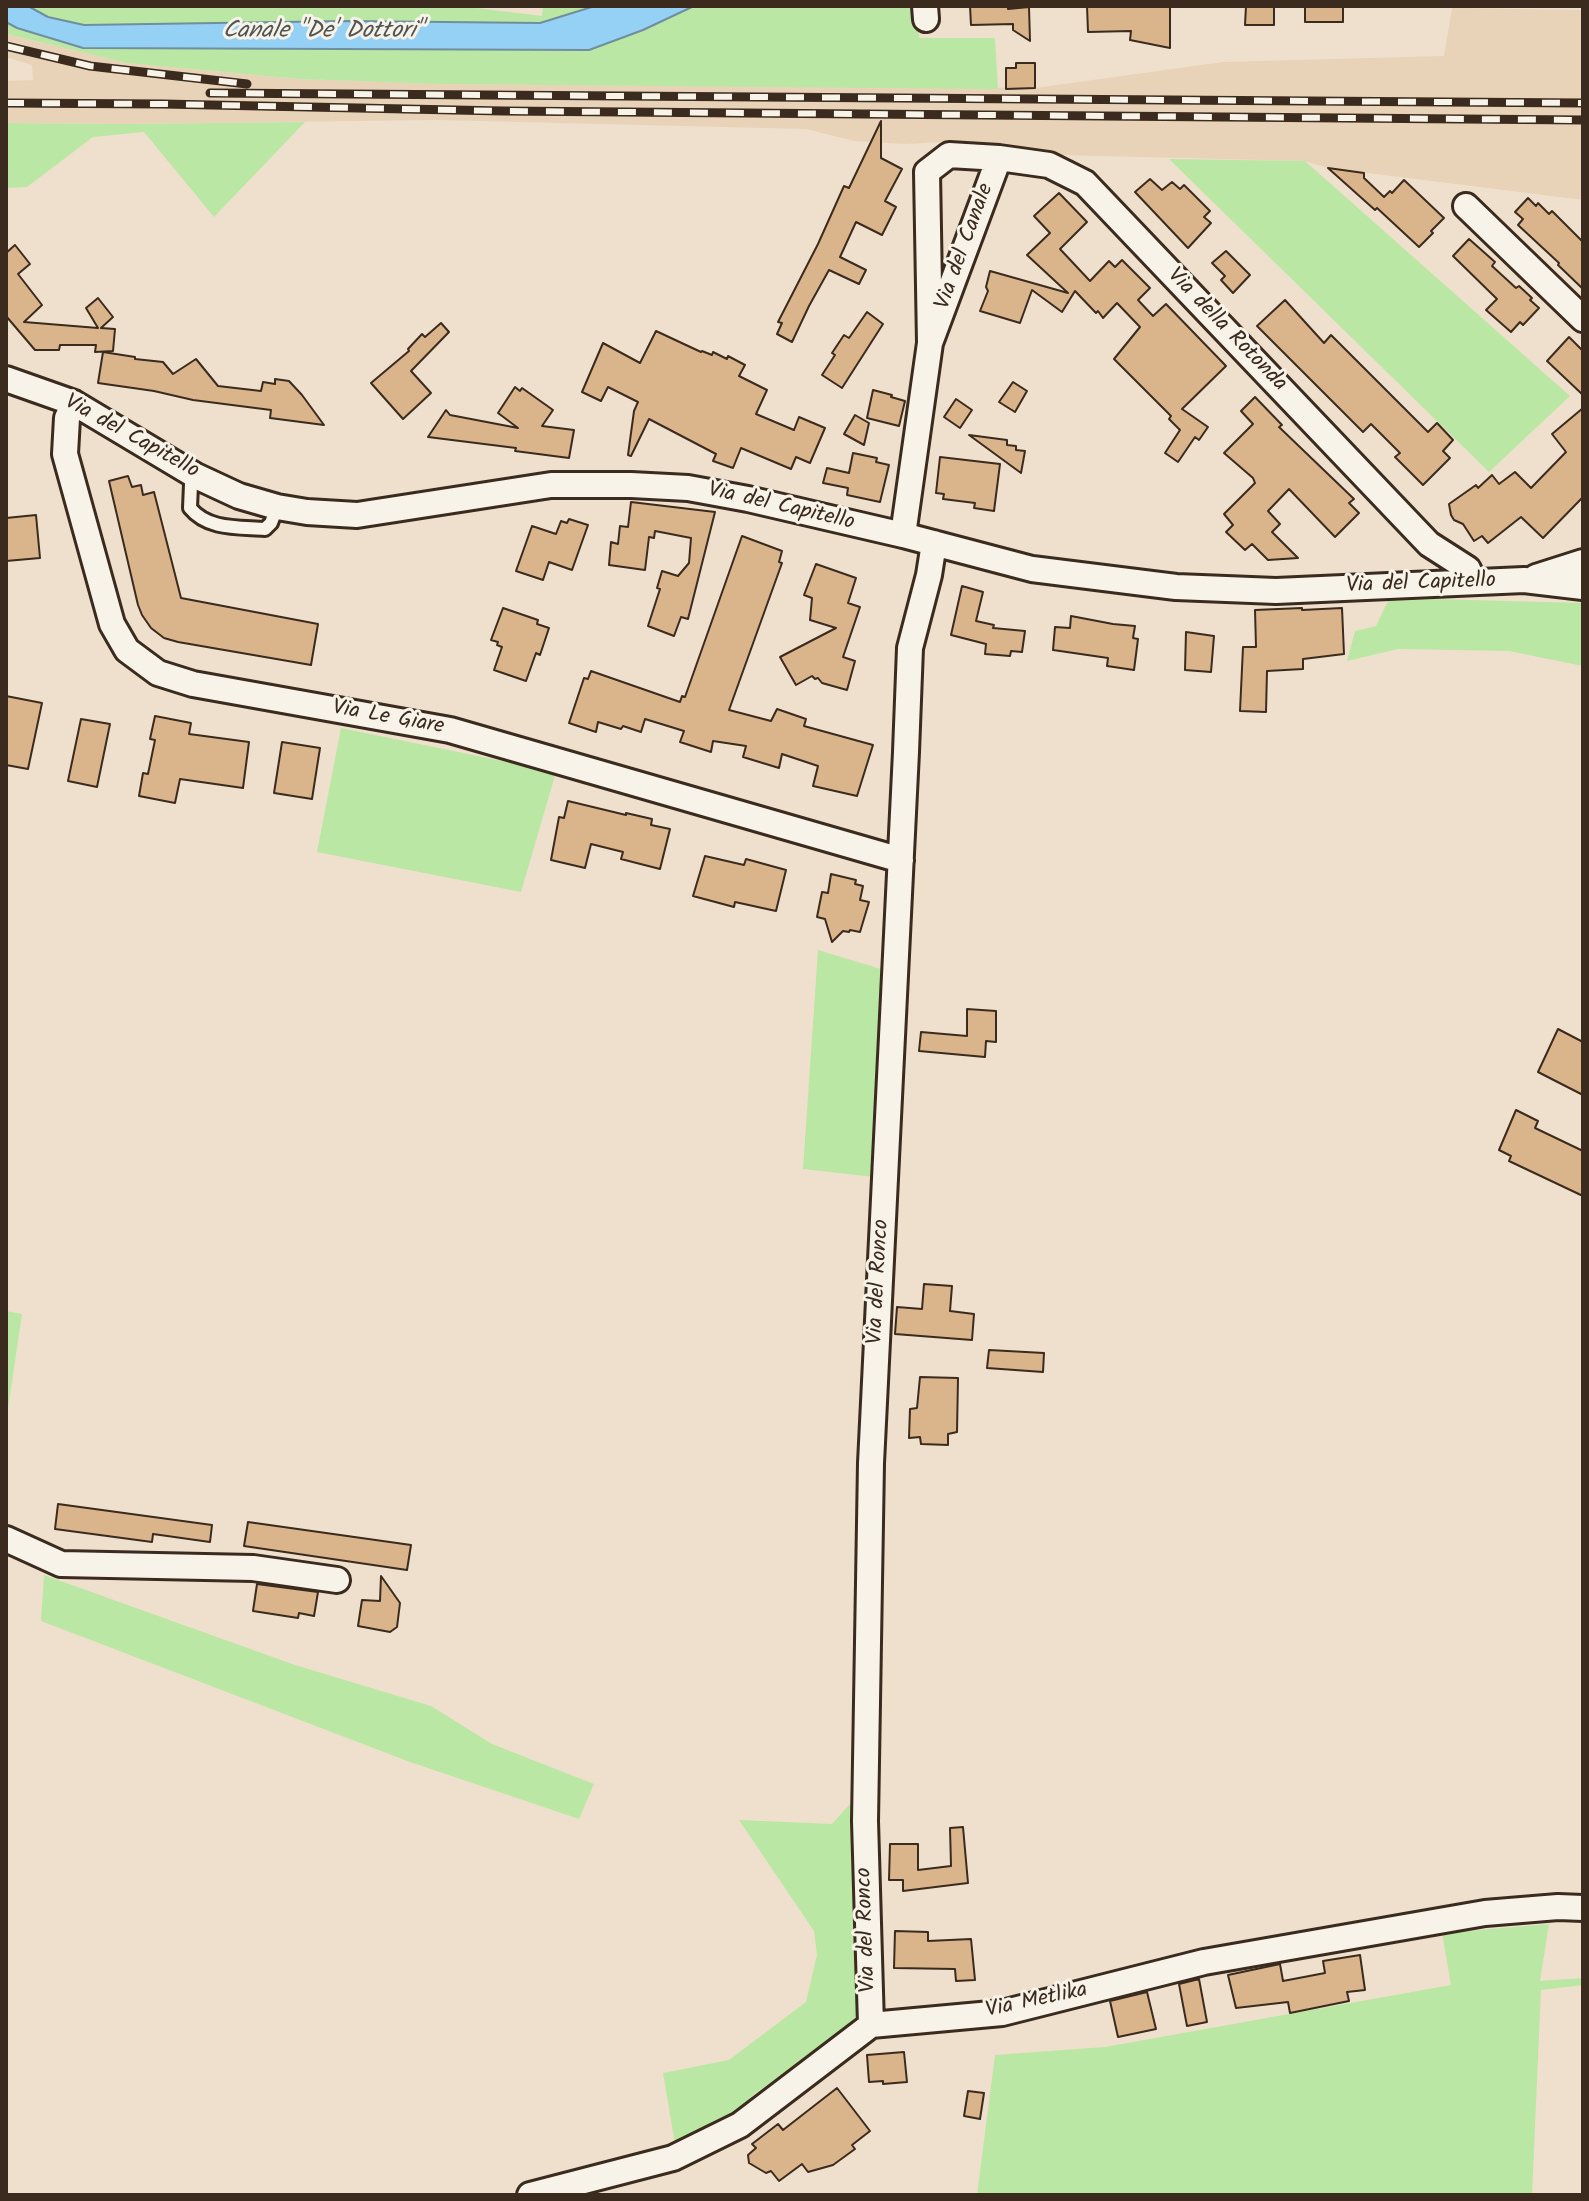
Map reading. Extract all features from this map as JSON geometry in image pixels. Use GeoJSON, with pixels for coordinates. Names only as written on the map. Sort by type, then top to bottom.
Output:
{"type":"FeatureCollection","features":[{"type":"Feature","properties":{"kind":"street","name":"Via del Canale"},"geometry":{"type":"LineString","coordinates":[[903,535],[930,343],[927,172],[949,155],[999,158],[930,343]]}},
{"type":"Feature","properties":{"kind":"street","name":"Via della Rotonda"},"geometry":{"type":"LineString","coordinates":[[999,158],[1049,165],[1085,183],[1429,544],[1468,569],[1473,582]]}},
{"type":"Feature","properties":{"kind":"street"},"geometry":{"type":"LineString","coordinates":[[1466,206],[1583,319]]}},
{"type":"Feature","properties":{"kind":"street","name":"Via del Capitello"},"geometry":{"type":"LineString","coordinates":[[6,379],[74,403],[196,476],[239,496],[307,512],[357,515],[551,485],[688,488],[903,535],[1032,569],[1176,587],[1276,591],[1524,580],[1583,587]]}},
{"type":"Feature","properties":{"kind":"street","name":"Via Le Giare"},"geometry":{"type":"LineString","coordinates":[[74,403],[67,418],[65,454],[112,624],[127,650],[158,673],[193,684],[450,730],[901,860]]}},
{"type":"Feature","properties":{"kind":"street","name":"Via del Ronco"},"geometry":{"type":"LineString","coordinates":[[871,2025],[865,1821],[871,1463],[910,648],[934,543]]}},
{"type":"Feature","properties":{"kind":"street"},"geometry":{"type":"LineString","coordinates":[[1426,584],[1429,544]]}},
{"type":"Feature","properties":{"kind":"street"},"geometry":{"type":"LineString","coordinates":[[1524,580],[1583,562]]}},
{"type":"Feature","properties":{"kind":"street"},"geometry":{"type":"LineString","coordinates":[[6,1539],[61,1564],[253,1568],[337,1580]]}},
{"type":"Feature","properties":{"kind":"street","name":"Via Metlika"},"geometry":{"type":"LineString","coordinates":[[871,2025],[1002,2013],[1204,1962],[1485,1913],[1583,1908]]}},
{"type":"Feature","properties":{"kind":"street"},"geometry":{"type":"LineString","coordinates":[[530,2195],[673,2158],[740,2125],[871,2025]]}},
{"type":"Feature","properties":{"kind":"lane"},"geometry":{"type":"LineString","coordinates":[[196,476],[191,484],[190,508],[198,518],[215,525],[265,529],[277,507]]}},
{"type":"Feature","properties":{"kind":"shaded area"},"geometry":{"type":"Polygon","coordinates":[[[1452,8],[1583,10],[1583,200],[1328,168],[1305,161],[1060,155],[942,142],[905,144],[854,141],[806,129],[437,120],[6,123],[6,81],[33,80],[32,65],[6,57],[6,34],[127,63],[300,79],[436,84],[1035,88],[1223,62],[1444,56],[1452,8]]]}},
{"type":"Feature","properties":{"kind":"green space"},"geometry":{"type":"Polygon","coordinates":[[[28,6],[460,6],[542,16],[543,6],[595,6],[540,23],[348,21],[84,25],[48,17],[28,6]]]}},
{"type":"Feature","properties":{"kind":"green space"},"geometry":{"type":"Polygon","coordinates":[[[694,6],[918,6],[919,38],[995,38],[998,89],[436,84],[300,79],[127,63],[6,34],[6,22],[83,48],[589,50],[643,30],[694,6]]]}},
{"type":"Feature","properties":{"kind":"green space"},"geometry":{"type":"Polygon","coordinates":[[[305,122],[214,217],[144,132],[93,137],[27,187],[6,188],[6,123],[305,122]]]}},
{"type":"Feature","properties":{"kind":"green space"},"geometry":{"type":"Polygon","coordinates":[[[1169,159],[1305,161],[1570,396],[1489,472],[1169,159]]]}},
{"type":"Feature","properties":{"kind":"green space"},"geometry":{"type":"Polygon","coordinates":[[[1433,599],[1583,603],[1583,666],[1509,651],[1398,649],[1347,661],[1355,631],[1376,626],[1388,601],[1433,599]]]}},
{"type":"Feature","properties":{"kind":"green space"},"geometry":{"type":"Polygon","coordinates":[[[341,728],[556,772],[521,892],[317,852],[341,728]]]}},
{"type":"Feature","properties":{"kind":"green space"},"geometry":{"type":"Polygon","coordinates":[[[818,950],[881,969],[874,1177],[803,1169],[818,950]]]}},
{"type":"Feature","properties":{"kind":"green space"},"geometry":{"type":"Polygon","coordinates":[[[6,1311],[22,1314],[6,1422],[6,1311]]]}},
{"type":"Feature","properties":{"kind":"green space"},"geometry":{"type":"Polygon","coordinates":[[[44,1575],[295,1665],[431,1706],[492,1744],[594,1784],[579,1819],[410,1762],[41,1621],[44,1575]]]}},
{"type":"Feature","properties":{"kind":"green space"},"geometry":{"type":"Polygon","coordinates":[[[850,1804],[863,1990],[859,2012],[843,2033],[754,2094],[734,2117],[675,2144],[663,2073],[729,2060],[806,2002],[817,1955],[814,1931],[739,1820],[832,1824],[850,1804]]]}},
{"type":"Feature","properties":{"kind":"green space"},"geometry":{"type":"Polygon","coordinates":[[[1549,1924],[1540,1981],[1583,1978],[1583,1985],[1541,1990],[1532,2195],[977,2195],[995,2055],[1105,2047],[1451,1985],[1442,1933],[1549,1924]]]}},
{"type":"Feature","properties":{"kind":"water","name":"Canale \"De' Dottori\""},"geometry":{"type":"Polygon","coordinates":[[[6,6],[28,6],[48,17],[84,25],[348,21],[540,23],[595,6],[694,6],[643,30],[589,50],[83,48],[6,22],[6,6]]]}},
{"type":"Feature","properties":{"kind":"building"},"geometry":{"type":"Polygon","coordinates":[[[970,6],[1029,7],[1030,41],[1013,30],[1013,24],[971,25],[970,6]]]}},
{"type":"Feature","properties":{"kind":"building"},"geometry":{"type":"Polygon","coordinates":[[[1087,6],[1170,6],[1170,48],[1130,40],[1131,31],[1088,32],[1087,6]]]}},
{"type":"Feature","properties":{"kind":"building"},"geometry":{"type":"Polygon","coordinates":[[[1246,6],[1274,6],[1274,25],[1245,25],[1246,6]]]}},
{"type":"Feature","properties":{"kind":"building"},"geometry":{"type":"Polygon","coordinates":[[[1305,6],[1343,6],[1343,22],[1305,22],[1305,6]]]}},
{"type":"Feature","properties":{"kind":"building"},"geometry":{"type":"Polygon","coordinates":[[[1016,63],[1035,63],[1035,88],[1006,89],[1006,68],[1016,68],[1016,63]]]}},
{"type":"Feature","properties":{"kind":"building"},"geometry":{"type":"Polygon","coordinates":[[[881,121],[881,158],[902,169],[885,201],[896,207],[882,235],[856,222],[840,257],[866,270],[859,284],[829,270],[792,342],[777,334],[782,323],[778,322],[844,186],[849,188],[881,121]]]}},
{"type":"Feature","properties":{"kind":"building"},"geometry":{"type":"Polygon","coordinates":[[[1328,168],[1364,173],[1364,178],[1384,197],[1404,180],[1444,218],[1419,247],[1328,168]]]}},
{"type":"Feature","properties":{"kind":"building"},"geometry":{"type":"Polygon","coordinates":[[[1150,179],[1162,190],[1172,182],[1180,189],[1184,185],[1210,211],[1204,217],[1211,223],[1188,248],[1135,192],[1150,179]]]}},
{"type":"Feature","properties":{"kind":"building"},"geometry":{"type":"Polygon","coordinates":[[[1059,193],[1087,222],[1060,249],[1090,281],[1109,261],[1115,267],[1122,260],[1150,288],[1138,300],[1153,316],[1166,304],[1226,366],[1182,409],[1208,427],[1199,440],[1195,437],[1178,462],[1165,453],[1180,430],[1169,419],[1171,416],[1114,359],[1140,327],[1117,303],[1103,318],[1075,291],[1062,312],[1032,290],[1020,323],[980,311],[988,291],[990,271],[1068,293],[1027,255],[1050,233],[1034,216],[1059,193]]]}},
{"type":"Feature","properties":{"kind":"building"},"geometry":{"type":"Polygon","coordinates":[[[1528,198],[1549,214],[1552,211],[1583,242],[1583,289],[1518,225],[1523,219],[1515,212],[1528,198]]]}},
{"type":"Feature","properties":{"kind":"building"},"geometry":{"type":"Polygon","coordinates":[[[1469,239],[1495,262],[1492,266],[1516,288],[1519,286],[1539,308],[1523,325],[1520,322],[1511,332],[1486,310],[1497,299],[1453,256],[1469,239]]]}},
{"type":"Feature","properties":{"kind":"building"},"geometry":{"type":"Polygon","coordinates":[[[15,245],[30,264],[18,274],[42,305],[24,322],[98,328],[86,308],[98,298],[113,317],[101,328],[115,329],[113,351],[95,352],[96,345],[60,345],[59,350],[35,350],[6,316],[6,253],[15,245]]]}},
{"type":"Feature","properties":{"kind":"building"},"geometry":{"type":"Polygon","coordinates":[[[1226,251],[1250,275],[1233,293],[1221,280],[1225,276],[1212,263],[1226,251]]]}},
{"type":"Feature","properties":{"kind":"building"},"geometry":{"type":"Polygon","coordinates":[[[1285,300],[1324,343],[1331,335],[1428,432],[1437,423],[1453,440],[1443,451],[1450,458],[1423,485],[1395,457],[1400,453],[1371,424],[1363,432],[1257,326],[1285,300]]]}},
{"type":"Feature","properties":{"kind":"building"},"geometry":{"type":"Polygon","coordinates":[[[867,312],[883,324],[842,388],[822,375],[844,335],[849,338],[867,312]]]}},
{"type":"Feature","properties":{"kind":"building"},"geometry":{"type":"Polygon","coordinates":[[[441,323],[449,332],[411,371],[431,393],[403,419],[371,383],[409,351],[422,334],[425,337],[441,323]]]}},
{"type":"Feature","properties":{"kind":"building"},"geometry":{"type":"Polygon","coordinates":[[[656,331],[701,352],[712,355],[713,352],[727,359],[728,356],[745,365],[739,376],[767,390],[756,414],[794,430],[799,417],[825,428],[810,463],[796,457],[791,469],[741,448],[733,468],[713,461],[716,454],[649,419],[631,456],[628,455],[638,402],[608,387],[601,401],[582,392],[603,343],[640,363],[656,331]]]}},
{"type":"Feature","properties":{"kind":"building"},"geometry":{"type":"Polygon","coordinates":[[[1569,337],[1583,351],[1583,395],[1547,361],[1569,337]]]}},
{"type":"Feature","properties":{"kind":"building"},"geometry":{"type":"Polygon","coordinates":[[[103,352],[163,362],[173,374],[196,359],[218,386],[261,391],[263,382],[275,384],[275,379],[289,381],[324,425],[270,418],[271,410],[98,383],[103,352]]]}},
{"type":"Feature","properties":{"kind":"building"},"geometry":{"type":"Polygon","coordinates":[[[1013,382],[1027,391],[1015,412],[999,402],[1013,382]]]}},
{"type":"Feature","properties":{"kind":"building"},"geometry":{"type":"Polygon","coordinates":[[[515,387],[520,391],[522,388],[553,410],[542,426],[574,430],[569,458],[428,437],[446,410],[450,415],[518,428],[498,413],[515,387]]]}},
{"type":"Feature","properties":{"kind":"building"},"geometry":{"type":"Polygon","coordinates":[[[873,390],[905,401],[899,426],[867,418],[873,390]]]}},
{"type":"Feature","properties":{"kind":"building"},"geometry":{"type":"Polygon","coordinates":[[[1255,397],[1282,425],[1279,427],[1354,499],[1349,503],[1359,513],[1335,537],[1289,489],[1268,511],[1280,524],[1272,532],[1298,558],[1268,560],[1252,544],[1245,550],[1226,532],[1233,525],[1224,514],[1255,483],[1224,453],[1253,424],[1241,411],[1255,397]]]}},
{"type":"Feature","properties":{"kind":"building"},"geometry":{"type":"Polygon","coordinates":[[[956,399],[972,410],[960,428],[944,417],[956,399]]]}},
{"type":"Feature","properties":{"kind":"building"},"geometry":{"type":"Polygon","coordinates":[[[1583,408],[1583,497],[1543,538],[1521,517],[1488,543],[1482,536],[1474,541],[1463,524],[1454,520],[1449,504],[1476,485],[1478,488],[1492,475],[1499,484],[1515,472],[1531,488],[1566,452],[1552,434],[1583,408]]]}},
{"type":"Feature","properties":{"kind":"building"},"geometry":{"type":"Polygon","coordinates":[[[855,415],[869,423],[864,445],[844,434],[855,415]]]}},
{"type":"Feature","properties":{"kind":"building"},"geometry":{"type":"Polygon","coordinates":[[[969,435],[1007,440],[1007,445],[1025,451],[1021,473],[969,435]]]}},
{"type":"Feature","properties":{"kind":"building"},"geometry":{"type":"Polygon","coordinates":[[[853,453],[877,458],[876,462],[889,465],[880,502],[847,495],[848,488],[823,483],[827,468],[849,473],[853,453]]]}},
{"type":"Feature","properties":{"kind":"building"},"geometry":{"type":"Polygon","coordinates":[[[940,457],[1000,464],[994,511],[974,508],[975,503],[943,499],[944,494],[936,493],[940,457]]]}},
{"type":"Feature","properties":{"kind":"building"},"geometry":{"type":"Polygon","coordinates":[[[128,476],[132,487],[141,485],[143,495],[154,492],[181,598],[318,624],[311,665],[178,642],[164,638],[151,628],[138,605],[109,481],[128,476]]]}},
{"type":"Feature","properties":{"kind":"building"},"geometry":{"type":"Polygon","coordinates":[[[631,502],[715,512],[688,619],[681,617],[674,636],[648,626],[660,589],[657,588],[662,571],[678,576],[689,563],[691,538],[655,531],[654,538],[649,537],[645,570],[609,565],[611,542],[618,544],[620,526],[628,527],[631,502]]]}},
{"type":"Feature","properties":{"kind":"building"},"geometry":{"type":"Polygon","coordinates":[[[36,515],[40,558],[6,561],[6,518],[36,515]]]}},
{"type":"Feature","properties":{"kind":"building"},"geometry":{"type":"Polygon","coordinates":[[[569,519],[588,525],[572,570],[549,562],[543,580],[516,571],[532,526],[556,534],[561,521],[567,523],[569,519]]]}},
{"type":"Feature","properties":{"kind":"building"},"geometry":{"type":"Polygon","coordinates":[[[742,536],[782,551],[779,562],[782,563],[729,710],[771,721],[777,709],[806,719],[804,726],[873,745],[857,796],[813,786],[818,766],[782,754],[779,768],[743,757],[746,746],[713,741],[711,752],[680,742],[684,731],[645,719],[641,732],[598,722],[596,732],[569,723],[584,678],[588,679],[591,671],[680,702],[682,696],[685,697],[742,536]]]}},
{"type":"Feature","properties":{"kind":"building"},"geometry":{"type":"Polygon","coordinates":[[[816,564],[856,578],[848,603],[860,607],[843,657],[855,661],[847,690],[822,683],[812,676],[796,685],[780,657],[836,628],[810,620],[812,598],[804,595],[816,564]]]}},
{"type":"Feature","properties":{"kind":"building"},"geometry":{"type":"Polygon","coordinates":[[[962,586],[983,592],[976,621],[994,625],[993,628],[1025,631],[1022,652],[1011,651],[1010,656],[985,654],[986,644],[951,635],[962,586]]]}},
{"type":"Feature","properties":{"kind":"building"},"geometry":{"type":"Polygon","coordinates":[[[503,608],[538,620],[537,624],[549,628],[540,655],[536,653],[526,681],[494,670],[502,647],[491,640],[503,608]]]}},
{"type":"Feature","properties":{"kind":"building"},"geometry":{"type":"Polygon","coordinates":[[[1342,608],[1344,654],[1303,659],[1303,669],[1267,671],[1266,712],[1240,711],[1243,647],[1256,647],[1255,610],[1342,608]]]}},
{"type":"Feature","properties":{"kind":"building"},"geometry":{"type":"Polygon","coordinates":[[[1071,616],[1135,626],[1133,638],[1138,639],[1134,670],[1107,666],[1108,658],[1053,650],[1055,627],[1070,628],[1071,616]]]}},
{"type":"Feature","properties":{"kind":"building"},"geometry":{"type":"Polygon","coordinates":[[[1186,632],[1214,636],[1211,672],[1185,670],[1186,632]]]}},
{"type":"Feature","properties":{"kind":"building"},"geometry":{"type":"Polygon","coordinates":[[[6,696],[42,703],[28,769],[6,765],[6,696]]]}},
{"type":"Feature","properties":{"kind":"building"},"geometry":{"type":"Polygon","coordinates":[[[155,716],[191,723],[189,734],[249,742],[243,788],[180,779],[175,803],[139,796],[143,773],[148,774],[155,740],[150,739],[155,716]]]}},
{"type":"Feature","properties":{"kind":"building"},"geometry":{"type":"Polygon","coordinates":[[[81,719],[110,724],[97,787],[68,781],[81,719]]]}},
{"type":"Feature","properties":{"kind":"building"},"geometry":{"type":"Polygon","coordinates":[[[282,742],[320,748],[312,799],[274,793],[282,742]]]}},
{"type":"Feature","properties":{"kind":"building"},"geometry":{"type":"Polygon","coordinates":[[[568,801],[652,819],[651,825],[670,829],[660,869],[621,859],[623,852],[591,844],[585,868],[551,860],[559,817],[564,818],[568,801]]]}},
{"type":"Feature","properties":{"kind":"building"},"geometry":{"type":"Polygon","coordinates":[[[705,856],[744,865],[746,859],[786,870],[776,911],[735,902],[734,907],[693,896],[705,856]]]}},
{"type":"Feature","properties":{"kind":"building"},"geometry":{"type":"Polygon","coordinates":[[[831,874],[856,880],[855,884],[863,886],[860,900],[869,902],[860,932],[843,931],[832,942],[825,919],[817,917],[822,892],[828,893],[831,874]]]}},
{"type":"Feature","properties":{"kind":"building"},"geometry":{"type":"Polygon","coordinates":[[[967,1009],[996,1011],[996,1042],[986,1041],[985,1057],[919,1051],[921,1032],[967,1036],[967,1009]]]}},
{"type":"Feature","properties":{"kind":"building"},"geometry":{"type":"Polygon","coordinates":[[[1558,1029],[1583,1042],[1583,1095],[1538,1072],[1558,1029]]]}},
{"type":"Feature","properties":{"kind":"building"},"geometry":{"type":"Polygon","coordinates":[[[1516,1110],[1538,1121],[1535,1128],[1583,1151],[1583,1196],[1509,1161],[1511,1156],[1499,1150],[1516,1110]]]}},
{"type":"Feature","properties":{"kind":"building"},"geometry":{"type":"Polygon","coordinates":[[[924,1284],[952,1286],[950,1311],[974,1314],[972,1340],[895,1334],[897,1307],[922,1309],[924,1284]]]}},
{"type":"Feature","properties":{"kind":"building"},"geometry":{"type":"Polygon","coordinates":[[[989,1350],[1044,1353],[1043,1372],[987,1368],[989,1350]]]}},
{"type":"Feature","properties":{"kind":"building"},"geometry":{"type":"Polygon","coordinates":[[[920,1377],[958,1378],[957,1432],[948,1434],[948,1445],[921,1444],[920,1437],[909,1438],[910,1409],[917,1408],[920,1377]]]}},
{"type":"Feature","properties":{"kind":"building"},"geometry":{"type":"Polygon","coordinates":[[[58,1504],[212,1525],[210,1542],[153,1534],[152,1542],[55,1529],[58,1504]]]}},
{"type":"Feature","properties":{"kind":"building"},"geometry":{"type":"Polygon","coordinates":[[[248,1522],[411,1545],[407,1570],[244,1546],[248,1522]]]}},
{"type":"Feature","properties":{"kind":"building"},"geometry":{"type":"Polygon","coordinates":[[[381,1576],[400,1603],[397,1627],[390,1632],[358,1626],[362,1600],[380,1601],[381,1576]]]}},
{"type":"Feature","properties":{"kind":"building"},"geometry":{"type":"Polygon","coordinates":[[[257,1584],[318,1592],[314,1616],[299,1613],[298,1618],[253,1611],[257,1584]]]}},
{"type":"Feature","properties":{"kind":"building"},"geometry":{"type":"Polygon","coordinates":[[[963,1827],[968,1883],[903,1891],[903,1880],[889,1880],[890,1844],[918,1844],[918,1870],[951,1866],[950,1828],[963,1827]]]}},
{"type":"Feature","properties":{"kind":"building"},"geometry":{"type":"Polygon","coordinates":[[[895,1931],[928,1932],[928,1941],[971,1939],[975,1980],[956,1981],[955,1969],[894,1968],[895,1931]]]}},
{"type":"Feature","properties":{"kind":"building"},"geometry":{"type":"Polygon","coordinates":[[[1360,1955],[1365,1990],[1347,1992],[1349,2001],[1290,2013],[1288,2002],[1236,2008],[1228,1975],[1280,1964],[1283,1981],[1325,1973],[1323,1961],[1360,1955]]]}},
{"type":"Feature","properties":{"kind":"building"},"geometry":{"type":"Polygon","coordinates":[[[1199,1979],[1207,2022],[1187,2026],[1179,1984],[1199,1979]]]}},
{"type":"Feature","properties":{"kind":"building"},"geometry":{"type":"Polygon","coordinates":[[[1147,1992],[1156,2029],[1118,2037],[1110,2001],[1147,1992]]]}},
{"type":"Feature","properties":{"kind":"building"},"geometry":{"type":"Polygon","coordinates":[[[904,2052],[907,2082],[869,2082],[867,2055],[904,2052]]]}},
{"type":"Feature","properties":{"kind":"building"},"geometry":{"type":"Polygon","coordinates":[[[837,2088],[870,2131],[852,2145],[855,2149],[833,2165],[808,2172],[802,2164],[779,2181],[771,2171],[766,2173],[749,2163],[748,2155],[756,2148],[752,2144],[778,2124],[783,2130],[837,2088]]]}},
{"type":"Feature","properties":{"kind":"building"},"geometry":{"type":"Polygon","coordinates":[[[968,2091],[984,2093],[980,2119],[964,2116],[968,2091]]]}},
{"type":"Feature","properties":{"kind":"railway"},"geometry":{"type":"LineString","coordinates":[[6,46],[90,66],[247,84]]}},
{"type":"Feature","properties":{"kind":"railway"},"geometry":{"type":"LineString","coordinates":[[210,93],[1583,103]]}},
{"type":"Feature","properties":{"kind":"railway"},"geometry":{"type":"LineString","coordinates":[[6,103],[503,111],[1583,120]]}}]}
